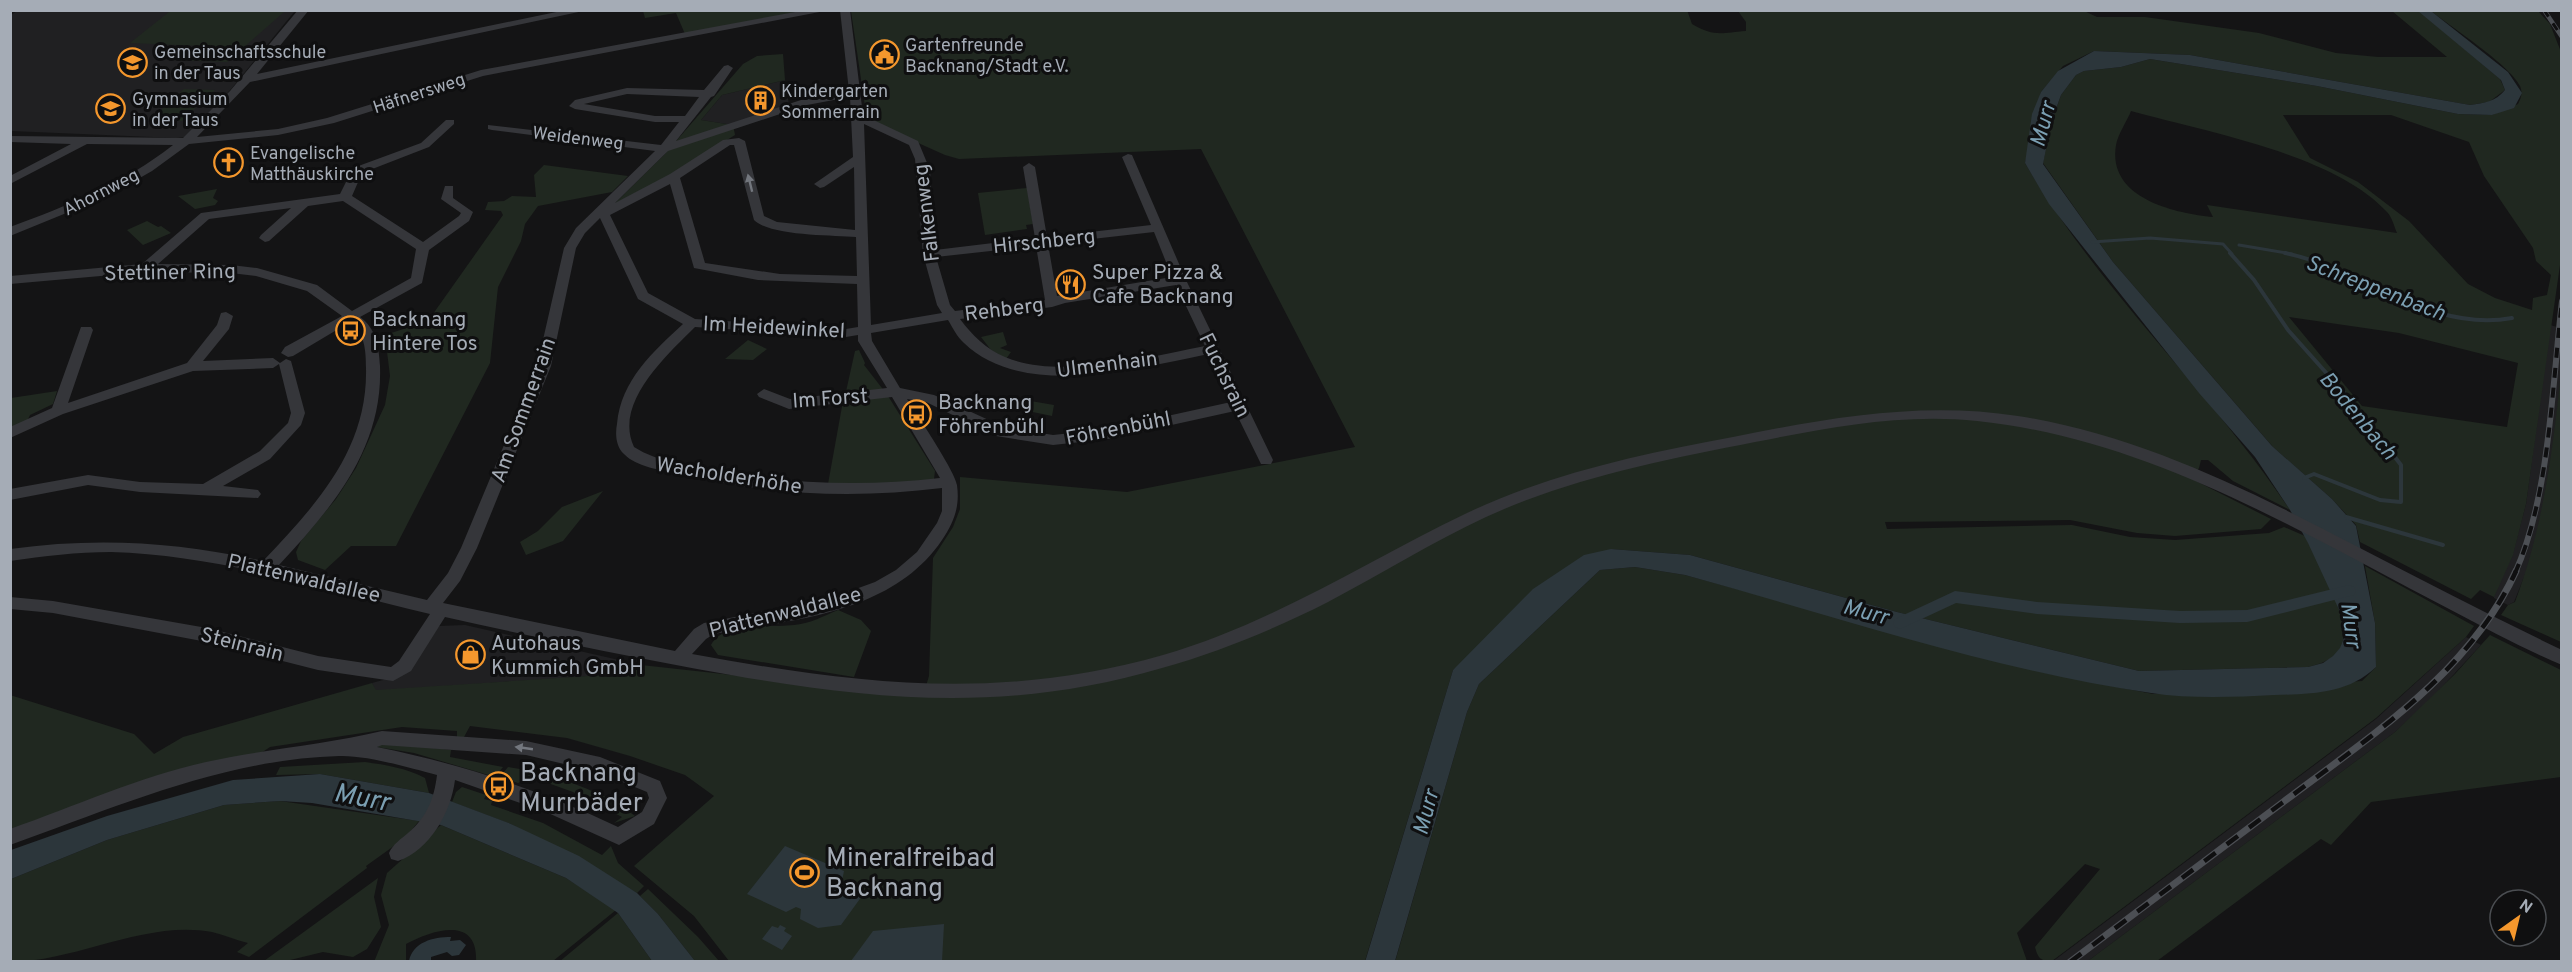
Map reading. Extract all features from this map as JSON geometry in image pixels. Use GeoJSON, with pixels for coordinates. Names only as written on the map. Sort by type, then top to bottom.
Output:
{"type":"FeatureCollection","features":[{"type":"Feature","properties":{"kind":"street","name":"Ahornweg"},"geometry":{"type":"LineString","coordinates":[[10,232],[105,193],[136,176],[186,141],[247,79],[304,10]]}},
{"type":"Feature","properties":{"kind":"street"},"geometry":{"type":"LineString","coordinates":[[247,79],[583,10]]}},
{"type":"Feature","properties":{"kind":"street","name":"Häfnersweg"},"geometry":{"type":"LineString","coordinates":[[10,139],[83,142],[186,141],[242,137],[306,127],[481,73],[825,10]]}},
{"type":"Feature","properties":{"kind":"street"},"geometry":{"type":"LineString","coordinates":[[845,10],[858,117],[864,330],[868,347],[950,482]]}},
{"type":"Feature","properties":{"kind":"street","name":"Am Sommerrain"},"geometry":{"type":"LineString","coordinates":[[437,608],[469,548],[544,366],[570,248],[580,231],[664,149],[710,94],[728,68]]}},
{"type":"Feature","properties":{"kind":"street"},"geometry":{"type":"LineString","coordinates":[[688,119],[655,119],[575,106],[579,102],[615,92],[710,94]]}},
{"type":"Feature","properties":{"kind":"street","name":"Am Sommerrain"},"geometry":{"type":"LineString","coordinates":[[664,149],[805,102],[855,93]]}},
{"type":"Feature","properties":{"kind":"street","name":"Falkenweg"},"geometry":{"type":"LineString","coordinates":[[858,117],[914,143],[924,165],[929,254],[942,306],[949,316]]}},
{"type":"Feature","properties":{"kind":"street"},"geometry":{"type":"LineString","coordinates":[[345,197],[357,171],[425,145],[450,122]]}},
{"type":"Feature","properties":{"kind":"street","name":"Weidenweg"},"geometry":{"type":"LineString","coordinates":[[492,127],[664,149]]}},
{"type":"Feature","properties":{"kind":"street","name":"Am Sommerrain"},"geometry":{"type":"LineString","coordinates":[[602,210],[610,211],[675,177],[727,142],[739,141],[758,217],[763,222],[776,226],[861,234]]}},
{"type":"Feature","properties":{"kind":"street"},"geometry":{"type":"LineString","coordinates":[[10,181],[83,142]]}},
{"type":"Feature","properties":{"kind":"street","name":"Fuchsrain"},"geometry":{"type":"LineString","coordinates":[[1128,157],[1180,279],[1266,460]]}},
{"type":"Feature","properties":{"kind":"street"},"geometry":{"type":"LineString","coordinates":[[820,184],[860,158]]}},
{"type":"Feature","properties":{"kind":"street"},"geometry":{"type":"LineString","coordinates":[[1029,167],[1052,303]]}},
{"type":"Feature","properties":{"kind":"street"},"geometry":{"type":"LineString","coordinates":[[675,177],[699,265],[713,269],[775,275],[862,280]]}},
{"type":"Feature","properties":{"kind":"street"},"geometry":{"type":"LineString","coordinates":[[10,433],[40,417],[192,366],[282,360],[290,350],[417,280],[423,248],[465,218],[467,212],[447,199],[449,189]]}},
{"type":"Feature","properties":{"kind":"street"},"geometry":{"type":"LineString","coordinates":[[146,268],[205,216],[345,197],[423,248]]}},
{"type":"Feature","properties":{"kind":"street"},"geometry":{"type":"LineString","coordinates":[[265,238],[304,202]]}},
{"type":"Feature","properties":{"kind":"street","name":"Im Heidewinkel"},"geometry":{"type":"LineString","coordinates":[[602,210],[643,296],[692,323],[846,333],[864,330]]}},
{"type":"Feature","properties":{"kind":"street","name":"Hirschberg"},"geometry":{"type":"LineString","coordinates":[[929,254],[1159,228]]}},
{"type":"Feature","properties":{"kind":"street","name":"Stettiner Ring"},"geometry":{"type":"LineString","coordinates":[[10,280],[146,268],[208,267],[257,272],[312,288],[352,316],[369,334],[375,378],[364,433],[330,496],[268,566]]}},
{"type":"Feature","properties":{"kind":"street","name":"Rehberg"},"geometry":{"type":"LineString","coordinates":[[864,330],[1052,303],[1062,299],[1180,279]]}},
{"type":"Feature","properties":{"kind":"street"},"geometry":{"type":"LineString","coordinates":[[192,366],[224,326],[226,316]]}},
{"type":"Feature","properties":{"kind":"street","name":"Ulmenhain"},"geometry":{"type":"LineString","coordinates":[[949,316],[970,341],[990,356],[1032,371],[1086,371],[1212,349]]}},
{"type":"Feature","properties":{"kind":"street","name":"Wacholderhöhe"},"geometry":{"type":"LineString","coordinates":[[692,323],[638,376],[627,403],[622,436],[629,451],[638,459],[668,468],[824,490],[869,490],[950,482]]}},
{"type":"Feature","properties":{"kind":"street"},"geometry":{"type":"LineString","coordinates":[[58,411],[86,330]]}},
{"type":"Feature","properties":{"kind":"street"},"geometry":{"type":"LineString","coordinates":[[205,490],[265,455],[294,425],[298,413],[282,360]]}},
{"type":"Feature","properties":{"kind":"street","name":"Im Forst"},"geometry":{"type":"LineString","coordinates":[[764,394],[789,404],[897,392]]}},
{"type":"Feature","properties":{"kind":"street","name":"Föhrenbühl"},"geometry":{"type":"LineString","coordinates":[[897,392],[929,398],[1001,432],[1053,440],[1108,434],[1239,405]]}},
{"type":"Feature","properties":{"kind":"street"},"geometry":{"type":"LineString","coordinates":[[678,658],[803,681],[925,692],[1028,688],[1088,680],[1192,653],[1247,633],[1326,596],[1472,518],[1539,488],[1637,461],[1847,421],[1900,416],[1970,415],[2044,425],[2133,449],[2182,468],[2266,507],[2562,658]]}},
{"type":"Feature","properties":{"kind":"street"},"geometry":{"type":"LineString","coordinates":[[10,495],[88,480],[140,487],[253,494]]}},
{"type":"Feature","properties":{"kind":"street","name":"Plattenwaldallee"},"geometry":{"type":"LineString","coordinates":[[10,555],[52,547],[86,545],[224,558],[268,566],[437,608],[678,658],[700,634],[710,628],[803,612],[834,604],[881,586],[902,574],[923,556],[945,525],[950,511],[950,482]]}},
{"type":"Feature","properties":{"kind":"street","name":"Steinrain"},"geometry":{"type":"LineString","coordinates":[[10,603],[207,634],[318,663],[393,674],[405,666],[437,608]]}},
{"type":"Feature","properties":{"kind":"street"},"geometry":{"type":"LineString","coordinates":[[10,837],[166,781],[204,770],[278,755],[341,748],[382,738],[526,748],[562,755],[637,778],[654,787],[658,798],[648,818],[620,837],[561,808],[447,777],[405,758],[341,748]]}},
{"type":"Feature","properties":{"kind":"street"},"geometry":{"type":"LineString","coordinates":[[398,853],[432,822],[442,805],[447,777]]}},
{"type":"Feature","properties":{"kind":"shaded area"},"geometry":{"type":"Polygon","coordinates":[[[1687,10],[1692,24],[1706,31],[1718,33],[1746,31],[1746,22],[1738,11],[2082,10],[2097,17],[2145,17],[2259,33],[2336,53],[2378,57],[2447,57],[2392,11],[2418,10],[2500,79],[2505,90],[2489,102],[2470,105],[2190,55],[2094,51],[2063,66],[2041,92],[2025,163],[2054,209],[2086,253],[2225,422],[2290,510],[2233,481],[2208,460],[2201,460],[2192,479],[2271,519],[2261,529],[2175,536],[2137,533],[2070,520],[1885,522],[1887,529],[2072,525],[2130,537],[2175,540],[2269,533],[2284,527],[2305,536],[2333,592],[2343,624],[2340,649],[2334,656],[2308,667],[2139,671],[1897,612],[1690,555],[1611,549],[1453,670],[1365,961],[729,961],[694,916],[634,866],[714,796],[685,775],[630,756],[567,738],[470,726],[464,737],[457,737],[457,731],[402,727],[270,747],[261,753],[11,831],[10,695],[134,734],[154,754],[183,737],[372,683],[376,690],[633,673],[641,665],[923,696],[929,676],[933,558],[953,527],[960,509],[960,477],[1127,492],[1355,447],[1201,149],[959,159],[867,120],[851,11],[1687,10]]]}},
{"type":"Feature","properties":{"kind":"shaded area","name":"Gemeinschaftsschule in der Taus"},"geometry":{"type":"Polygon","coordinates":[[[17,11],[294,12],[232,88],[186,137],[176,138],[11,131],[11,15],[17,11]]]}},
{"type":"Feature","properties":{"kind":"shaded area"},"geometry":{"type":"Polygon","coordinates":[[[643,11],[802,11],[685,34],[676,13],[645,18],[643,11]]]}},
{"type":"Feature","properties":{"kind":"shaded area"},"geometry":{"type":"Polygon","coordinates":[[[2431,11],[2538,11],[2550,24],[2561,52],[2561,258],[2526,504],[2513,555],[2494,597],[2480,590],[2471,599],[2360,542],[2356,525],[2332,499],[2273,447],[2113,262],[2043,163],[2052,120],[2061,95],[2076,75],[2084,71],[2121,67],[2150,59],[2317,86],[2458,114],[2492,115],[2518,104],[2521,91],[2514,77],[2493,57],[2431,11]],[[2131,111],[2117,141],[2116,163],[2122,178],[2132,190],[2146,199],[2180,212],[2197,215],[2213,217],[2207,205],[2397,233],[2387,212],[2364,192],[2335,175],[2267,148],[2131,111]],[[2283,115],[2310,158],[2358,182],[2409,221],[2468,284],[2495,298],[2532,310],[2533,298],[2547,295],[2551,275],[2536,261],[2533,248],[2484,176],[2469,142],[2391,115],[2283,115]],[[2289,317],[2362,406],[2507,427],[2518,363],[2399,333],[2289,317]]]}},
{"type":"Feature","properties":{"kind":"shaded area"},"geometry":{"type":"Polygon","coordinates":[[[169,12],[284,12],[227,62],[171,60],[187,47],[227,47],[130,43],[169,12]]]}},
{"type":"Feature","properties":{"kind":"shaded area"},"geometry":{"type":"Polygon","coordinates":[[[783,54],[785,80],[722,95],[701,120],[733,125],[735,135],[671,175],[614,204],[664,155],[743,64],[757,56],[783,54]]]}},
{"type":"Feature","properties":{"kind":"shaded area"},"geometry":{"type":"Polygon","coordinates":[[[785,80],[789,105],[733,125],[701,120],[722,95],[785,80]]]}},
{"type":"Feature","properties":{"kind":"shaded area"},"geometry":{"type":"Polygon","coordinates":[[[184,89],[215,90],[182,121],[150,120],[184,89]]]}},
{"type":"Feature","properties":{"kind":"shaded area"},"geometry":{"type":"Polygon","coordinates":[[[544,165],[628,176],[612,192],[538,206],[525,224],[521,241],[498,287],[490,363],[396,546],[351,546],[325,570],[298,560],[296,552],[301,541],[336,499],[356,468],[385,405],[390,376],[385,335],[428,321],[503,215],[501,211],[485,210],[488,202],[504,201],[512,196],[536,197],[534,175],[544,165]]]}},
{"type":"Feature","properties":{"kind":"shaded area"},"geometry":{"type":"Polygon","coordinates":[[[1027,188],[1033,224],[1026,225],[1027,229],[985,235],[978,193],[1027,188]]]}},
{"type":"Feature","properties":{"kind":"shaded area"},"geometry":{"type":"Polygon","coordinates":[[[217,189],[213,198],[218,201],[215,205],[195,209],[178,196],[217,189]]]}},
{"type":"Feature","properties":{"kind":"shaded area"},"geometry":{"type":"Polygon","coordinates":[[[147,221],[171,233],[143,245],[127,230],[147,221]]]}},
{"type":"Feature","properties":{"kind":"shaded area"},"geometry":{"type":"Polygon","coordinates":[[[2550,325],[2561,328],[2562,372],[2553,447],[2530,562],[2514,602],[2508,605],[2494,598],[2494,592],[2513,553],[2526,504],[2550,325]]]}},
{"type":"Feature","properties":{"kind":"shaded area"},"geometry":{"type":"Polygon","coordinates":[[[1003,332],[1007,345],[1000,348],[1011,352],[1006,359],[991,350],[981,337],[1003,332]]]}},
{"type":"Feature","properties":{"kind":"shaded area"},"geometry":{"type":"Polygon","coordinates":[[[748,340],[767,349],[753,360],[725,359],[748,340]]]}},
{"type":"Feature","properties":{"kind":"shaded area"},"geometry":{"type":"Polygon","coordinates":[[[859,350],[864,365],[885,392],[845,396],[855,351],[859,350]]]}},
{"type":"Feature","properties":{"kind":"shaded area"},"geometry":{"type":"Polygon","coordinates":[[[2561,372],[2561,642],[2501,615],[2508,605],[2515,602],[2533,546],[2546,488],[2561,372]]]}},
{"type":"Feature","properties":{"kind":"shaded area"},"geometry":{"type":"Polygon","coordinates":[[[57,391],[53,404],[30,415],[27,421],[11,429],[11,398],[57,391]]]}},
{"type":"Feature","properties":{"kind":"shaded area"},"geometry":{"type":"Polygon","coordinates":[[[888,396],[935,471],[934,479],[900,484],[828,484],[843,401],[888,396]]]}},
{"type":"Feature","properties":{"kind":"shaded area"},"geometry":{"type":"Polygon","coordinates":[[[1019,399],[1054,405],[1052,416],[1018,409],[1020,406],[1016,405],[1019,399]]]}},
{"type":"Feature","properties":{"kind":"shaded area"},"geometry":{"type":"Polygon","coordinates":[[[603,491],[563,541],[526,555],[520,542],[538,531],[562,507],[603,491]]]}},
{"type":"Feature","properties":{"kind":"shaded area"},"geometry":{"type":"Polygon","coordinates":[[[2365,566],[2474,626],[2466,637],[2376,718],[2052,961],[2040,958],[2035,947],[2100,869],[2085,864],[2017,933],[2027,961],[1395,962],[1467,712],[1479,684],[1600,570],[1635,567],[1685,575],[2046,673],[2153,694],[2362,681],[2376,667],[2375,623],[2365,566]]]}},
{"type":"Feature","properties":{"kind":"shaded area"},"geometry":{"type":"Polygon","coordinates":[[[838,610],[861,620],[871,631],[854,677],[718,655],[711,645],[717,637],[736,629],[800,624],[838,610]]]}},
{"type":"Feature","properties":{"kind":"shaded area"},"geometry":{"type":"Polygon","coordinates":[[[465,625],[641,665],[633,673],[375,691],[372,683],[394,677],[411,667],[439,626],[465,625]]]}},
{"type":"Feature","properties":{"kind":"shaded area"},"geometry":{"type":"Polygon","coordinates":[[[2490,635],[2561,670],[2561,777],[2371,802],[2331,845],[2321,839],[2157,961],[2088,961],[2395,732],[2455,674],[2490,635]]]}},
{"type":"Feature","properties":{"kind":"shaded area"},"geometry":{"type":"Polygon","coordinates":[[[2466,637],[2481,645],[2429,701],[2395,732],[2088,961],[2052,962],[2376,719],[2466,637]]]}},
{"type":"Feature","properties":{"kind":"shaded area"},"geometry":{"type":"Polygon","coordinates":[[[383,742],[451,750],[450,757],[503,767],[495,777],[414,753],[377,747],[383,742]]]}},
{"type":"Feature","properties":{"kind":"shaded area"},"geometry":{"type":"Polygon","coordinates":[[[365,762],[403,769],[425,778],[429,793],[320,774],[276,775],[280,767],[365,762]]]}},
{"type":"Feature","properties":{"kind":"shaded area"},"geometry":{"type":"Polygon","coordinates":[[[508,767],[540,773],[586,789],[630,809],[628,811],[635,816],[614,823],[622,817],[573,792],[531,777],[518,783],[500,777],[508,767]]]}},
{"type":"Feature","properties":{"kind":"shaded area"},"geometry":{"type":"Polygon","coordinates":[[[462,787],[486,795],[484,799],[492,801],[491,805],[543,823],[602,855],[611,846],[618,863],[644,886],[637,893],[511,824],[452,802],[456,792],[462,787]]]}},
{"type":"Feature","properties":{"kind":"shaded area"},"geometry":{"type":"Polygon","coordinates":[[[280,801],[419,821],[405,838],[249,957],[237,952],[248,943],[212,932],[187,930],[162,931],[61,955],[11,962],[11,879],[107,840],[224,805],[280,801]]]}},
{"type":"Feature","properties":{"kind":"shaded area"},"geometry":{"type":"Polygon","coordinates":[[[441,825],[566,878],[616,910],[553,961],[476,961],[475,946],[470,937],[462,932],[451,930],[428,934],[406,944],[406,961],[374,962],[389,925],[381,895],[387,873],[441,825]]]}},
{"type":"Feature","properties":{"kind":"shaded area"},"geometry":{"type":"Polygon","coordinates":[[[378,878],[374,897],[381,927],[367,949],[353,957],[323,952],[286,961],[264,961],[378,878]]]}},
{"type":"Feature","properties":{"kind":"shaded area"},"geometry":{"type":"Polygon","coordinates":[[[648,889],[698,937],[719,961],[695,961],[658,914],[640,896],[648,889]]]}},
{"type":"Feature","properties":{"kind":"shaded area"},"geometry":{"type":"Polygon","coordinates":[[[618,913],[652,961],[559,962],[618,913]]]}},
{"type":"Feature","properties":{"kind":"water","name":"Murr"},"geometry":{"type":"Polygon","coordinates":[[[2418,11],[2431,11],[2508,72],[2522,93],[2514,108],[2492,115],[2458,114],[2317,86],[2150,59],[2121,67],[2084,71],[2076,75],[2061,95],[2052,120],[2043,164],[2113,262],[2272,446],[2332,499],[2356,526],[2375,623],[2376,667],[2353,683],[2315,693],[2213,697],[2151,693],[2033,671],[1974,657],[1685,575],[1635,567],[1600,570],[1479,684],[1467,712],[1395,961],[1365,962],[1453,670],[1533,589],[1584,555],[1611,549],[1690,555],[1897,612],[2139,671],[2308,667],[2323,663],[2333,656],[2340,648],[2344,638],[2341,614],[2290,510],[2255,457],[2199,393],[2049,204],[2025,163],[2032,114],[2041,92],[2058,71],[2094,51],[2190,55],[2470,105],[2489,101],[2505,90],[2501,80],[2418,11]]]}},
{"type":"Feature","properties":{"kind":"water","name":"Murr"},"geometry":{"type":"Polygon","coordinates":[[[320,774],[429,793],[511,824],[579,856],[637,893],[658,914],[695,961],[652,961],[618,913],[566,878],[441,825],[312,803],[280,801],[224,805],[107,840],[11,879],[11,850],[107,816],[233,780],[320,774]]]}},
{"type":"Feature","properties":{"kind":"water"},"geometry":{"type":"Polygon","coordinates":[[[785,846],[844,871],[841,886],[862,896],[841,925],[818,928],[800,919],[801,909],[796,907],[786,912],[747,894],[785,846]]]}},
{"type":"Feature","properties":{"kind":"water"},"geometry":{"type":"Polygon","coordinates":[[[944,924],[942,961],[851,961],[873,931],[944,924]]]}},
{"type":"Feature","properties":{"kind":"water"},"geometry":{"type":"Polygon","coordinates":[[[780,925],[786,928],[784,931],[792,936],[782,950],[762,939],[772,926],[778,928],[780,925]]]}},
{"type":"Feature","properties":{"kind":"water"},"geometry":{"type":"Polygon","coordinates":[[[451,937],[450,941],[460,940],[466,945],[459,955],[452,956],[447,952],[431,957],[431,961],[409,961],[419,945],[437,938],[451,937]]]}},
{"type":"Feature","properties":{"kind":"waterway","name":"Schreppenbach"},"geometry":{"type":"LineString","coordinates":[[2092,242],[2150,238],[2223,244],[2232,254]]}},
{"type":"Feature","properties":{"kind":"waterway","name":"Schreppenbach"},"geometry":{"type":"LineString","coordinates":[[2239,245],[2292,254]]}},
{"type":"Feature","properties":{"kind":"waterway","name":"Bodenbach"},"geometry":{"type":"LineString","coordinates":[[2230,253],[2254,280],[2288,330],[2354,404],[2401,465],[2401,502],[2380,500],[2314,474],[2304,478]]}},
{"type":"Feature","properties":{"kind":"waterway","name":"Schreppenbach"},"geometry":{"type":"LineString","coordinates":[[2285,253],[2342,272],[2424,308],[2452,316],[2482,320],[2512,318]]}},
{"type":"Feature","properties":{"kind":"waterway","name":"Bodenbach"},"geometry":{"type":"LineString","coordinates":[[2346,517],[2443,545]]}},
{"type":"Feature","properties":{"kind":"waterway","name":"Murr"},"geometry":{"type":"LineString","coordinates":[[1900,623],[1955,597],[2037,608],[2180,617],[2247,616],[2349,591]]}},
{"type":"Feature","properties":{"kind":"railway"},"geometry":{"type":"LineString","coordinates":[[2544,10],[2562,37]]}},
{"type":"Feature","properties":{"kind":"railway"},"geometry":{"type":"LineString","coordinates":[[2515,572],[2527,543],[2543,475],[2562,301]]}},
{"type":"Feature","properties":{"kind":"railway"},"geometry":{"type":"LineString","coordinates":[[2070,962],[2382,728],[2414,701],[2472,641],[2496,608],[2515,572]]}},
{"type":"Feature","properties":{"kind":"place","name":"Gartenfreunde Backnang/Stadt e.V."},"geometry":{"type":"Point","coordinates":[884,55]}},
{"type":"Feature","properties":{"kind":"place","name":"Gemeinschaftsschule in der Taus"},"geometry":{"type":"Point","coordinates":[133,62]}},
{"type":"Feature","properties":{"kind":"place","name":"Kindergarten Sommerrain"},"geometry":{"type":"Point","coordinates":[760,101]}},
{"type":"Feature","properties":{"kind":"place","name":"Gymnasium in der Taus"},"geometry":{"type":"Point","coordinates":[111,109]}},
{"type":"Feature","properties":{"kind":"place","name":"Evangelische Matthäuskirche"},"geometry":{"type":"Point","coordinates":[229,163]}},
{"type":"Feature","properties":{"kind":"place","name":"Super Pizza & Cafe Backnang"},"geometry":{"type":"Point","coordinates":[1071,284]}},
{"type":"Feature","properties":{"kind":"place","name":"Backnang Hintere Tos"},"geometry":{"type":"Point","coordinates":[351,331]}},
{"type":"Feature","properties":{"kind":"place","name":"Backnang Föhrenbühl"},"geometry":{"type":"Point","coordinates":[917,414]}},
{"type":"Feature","properties":{"kind":"place","name":"Autohaus Kummich GmbH"},"geometry":{"type":"Point","coordinates":[470,655]}},
{"type":"Feature","properties":{"kind":"place","name":"Backnang Murrbäder"},"geometry":{"type":"Point","coordinates":[499,787]}},
{"type":"Feature","properties":{"kind":"place","name":"Mineralfreibad Backnang"},"geometry":{"type":"Point","coordinates":[805,872]}}]}
